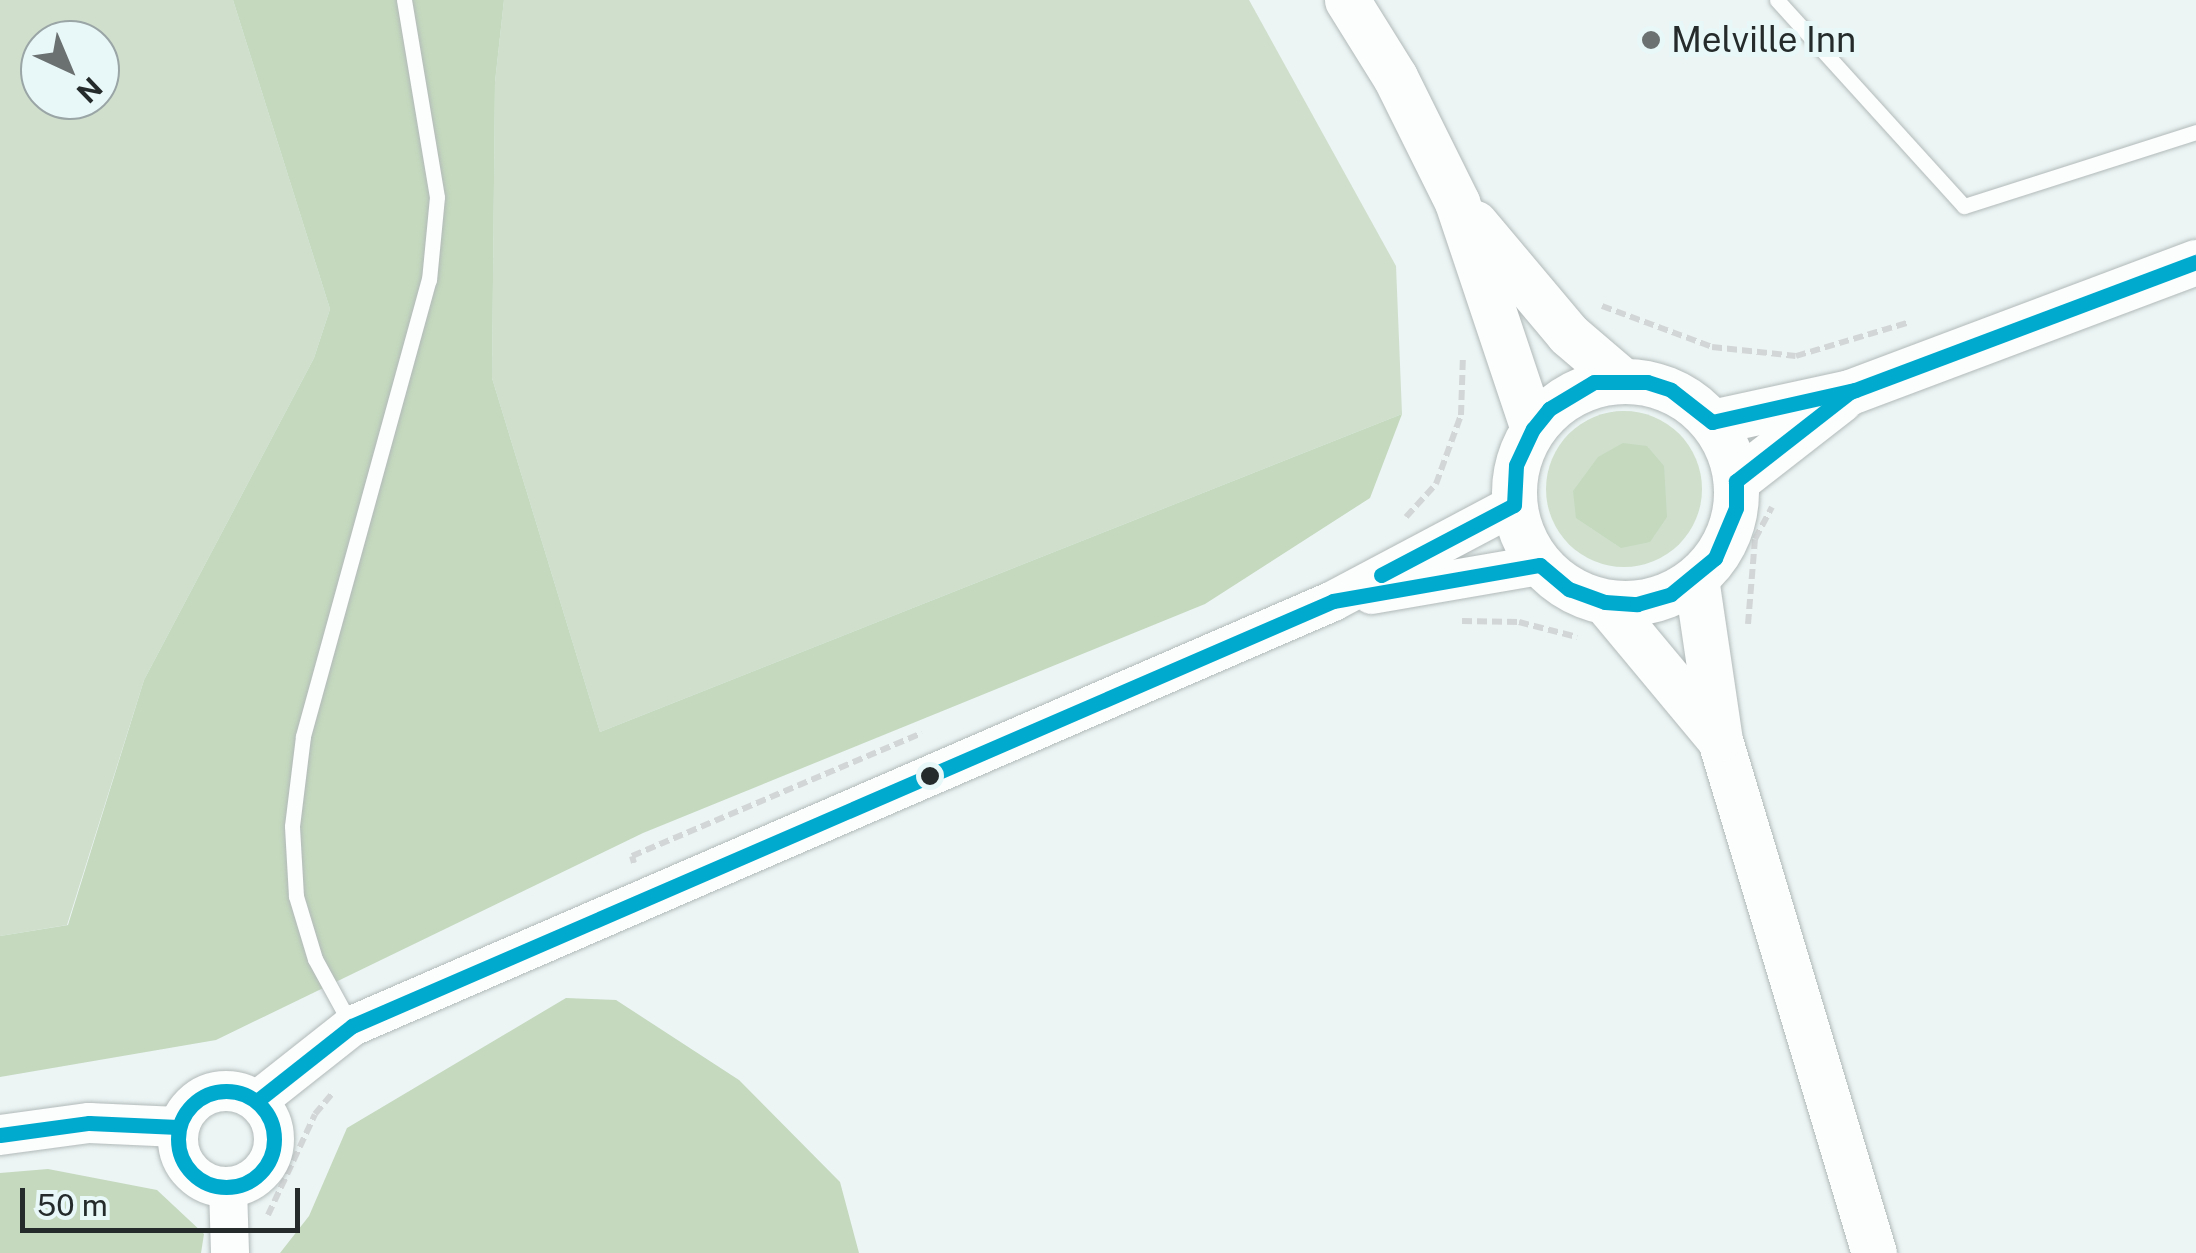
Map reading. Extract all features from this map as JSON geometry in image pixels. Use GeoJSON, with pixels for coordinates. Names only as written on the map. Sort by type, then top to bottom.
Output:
{"type":"FeatureCollection","features":[{"type":"Feature","properties":{"kind":"main road"},"geometry":{"type":"LineString","coordinates":[[1347,0],[1396,78],[1457,202],[1533,429]]}},
{"type":"Feature","properties":{"kind":"main road"},"geometry":{"type":"LineString","coordinates":[[1457,202],[1545,307],[1622,380]]}},
{"type":"Feature","properties":{"kind":"main road"},"geometry":{"type":"LineString","coordinates":[[1712,422],[1850,392],[2196,262]]}},
{"type":"Feature","properties":{"kind":"main road"},"geometry":{"type":"LineString","coordinates":[[1622,380],[1671,390],[1712,422],[1736,480],[1728,534],[1696,578],[1637,604],[1604,602],[1569,589],[1540,565],[1514,506],[1516,466],[1533,429],[1549,408],[1582,388],[1622,380]]}},
{"type":"Feature","properties":{"kind":"main road"},"geometry":{"type":"LineString","coordinates":[[1736,480],[1850,392]]}},
{"type":"Feature","properties":{"kind":"main road"},"geometry":{"type":"LineString","coordinates":[[258,1101],[352,1026],[1333,601],[1514,506]]}},
{"type":"Feature","properties":{"kind":"main road"},"geometry":{"type":"LineString","coordinates":[[1333,601],[1540,565]]}},
{"type":"Feature","properties":{"kind":"main road"},"geometry":{"type":"LineString","coordinates":[[1696,578],[1720,740],[1874,1253]]}},
{"type":"Feature","properties":{"kind":"main road"},"geometry":{"type":"LineString","coordinates":[[1604,602],[1720,740]]}},
{"type":"Feature","properties":{"kind":"main road"},"geometry":{"type":"LineString","coordinates":[[215,1091],[258,1101],[274,1127],[274,1151],[252,1181],[228,1188],[198,1180],[180,1157],[178,1127],[192,1102],[215,1091]]}},
{"type":"Feature","properties":{"kind":"main road"},"geometry":{"type":"LineString","coordinates":[[0,1135],[89,1123],[178,1127]]}},
{"type":"Feature","properties":{"kind":"street"},"geometry":{"type":"LineString","coordinates":[[228,1188],[246,1243]]}},
{"type":"Feature","properties":{"kind":"lane"},"geometry":{"type":"LineString","coordinates":[[352,1026],[315,959],[296,896],[292,826],[303,736],[429,280],[437,198],[404,0]]}},
{"type":"Feature","properties":{"kind":"lane"},"geometry":{"type":"LineString","coordinates":[[1777,0],[1964,206],[2196,132]]}},
{"type":"Feature","properties":{"kind":"path"},"geometry":{"type":"LineString","coordinates":[[1545,307],[1572,294],[1712,347],[1796,356],[1919,319]]}},
{"type":"Feature","properties":{"kind":"path"},"geometry":{"type":"LineString","coordinates":[[1399,526],[1436,484],[1462,415],[1463,348],[1499,329]]}},
{"type":"Feature","properties":{"kind":"path"},"geometry":{"type":"LineString","coordinates":[[1706,652],[1748,632],[1755,540],[1776,500]]}},
{"type":"Feature","properties":{"kind":"path"},"geometry":{"type":"LineString","coordinates":[[1453,620],[1519,622],[1572,634],[1584,643]]}},
{"type":"Feature","properties":{"kind":"path"},"geometry":{"type":"LineString","coordinates":[[646,899],[632,856],[938,726]]}},
{"type":"Feature","properties":{"kind":"path"},"geometry":{"type":"LineString","coordinates":[[246,1243],[300,1144],[335,1090]]}},
{"type":"Feature","properties":{"kind":"green space"},"geometry":{"type":"Polygon","coordinates":[[[0,0],[233,0],[330,309],[314,358],[144,680],[67,925],[0,936],[0,0]]]}},
{"type":"Feature","properties":{"kind":"green space"},"geometry":{"type":"Polygon","coordinates":[[[233,0],[504,0],[495,82],[492,378],[600,732],[1402,414],[1370,498],[1205,604],[643,833],[216,1040],[0,1077],[0,936],[68,925],[144,680],[314,358],[330,309],[233,0]]]}},
{"type":"Feature","properties":{"kind":"green space"},"geometry":{"type":"Polygon","coordinates":[[[504,0],[1249,0],[1396,266],[1402,414],[600,732],[492,378],[495,82],[504,0]]]}},
{"type":"Feature","properties":{"kind":"green space"},"geometry":{"type":"Polygon","coordinates":[[[1624,411],[1654,417],[1679,434],[1696,459],[1702,489],[1696,519],[1679,544],[1654,561],[1624,567],[1594,561],[1569,544],[1552,519],[1546,489],[1552,459],[1569,434],[1594,417],[1624,411]]]}},
{"type":"Feature","properties":{"kind":"green space"},"geometry":{"type":"Polygon","coordinates":[[[1623,443],[1647,446],[1664,466],[1667,517],[1650,542],[1621,548],[1576,518],[1573,491],[1598,457],[1623,443]]]}},
{"type":"Feature","properties":{"kind":"green space"},"geometry":{"type":"Polygon","coordinates":[[[566,998],[616,1000],[739,1080],[840,1182],[859,1253],[280,1253],[309,1216],[347,1128],[566,998]]]}},
{"type":"Feature","properties":{"kind":"green space"},"geometry":{"type":"Polygon","coordinates":[[[48,1169],[157,1190],[204,1234],[201,1253],[0,1253],[0,1173],[48,1169]]]}},
{"type":"Feature","properties":{"kind":"transit line"},"geometry":{"type":"LineString","coordinates":[[257,1101],[352,1026],[1333,601],[1540,565],[1569,589],[1605,602],[1637,604],[1671,594],[1715,558],[1736,508],[1736,481],[1850,392],[2196,262]]}},
{"type":"Feature","properties":{"kind":"transit line"},"geometry":{"type":"LineString","coordinates":[[1381,575],[1514,505],[1516,465],[1533,429],[1549,409],[1594,382],[1647,382],[1671,390],[1712,422],[1855,390]]}},
{"type":"Feature","properties":{"kind":"transit line"},"geometry":{"type":"LineString","coordinates":[[226,1091],[245,1094],[260,1105],[271,1120],[274,1139],[271,1158],[260,1173],[245,1184],[226,1187],[207,1184],[192,1173],[181,1158],[178,1139],[181,1120],[192,1105],[207,1094],[226,1091]]}},
{"type":"Feature","properties":{"kind":"transit line"},"geometry":{"type":"LineString","coordinates":[[0,1135],[89,1123],[178,1127]]}},
{"type":"Feature","properties":{"kind":"place","name":"Melville Inn"},"geometry":{"type":"Point","coordinates":[1651,40]}}]}
